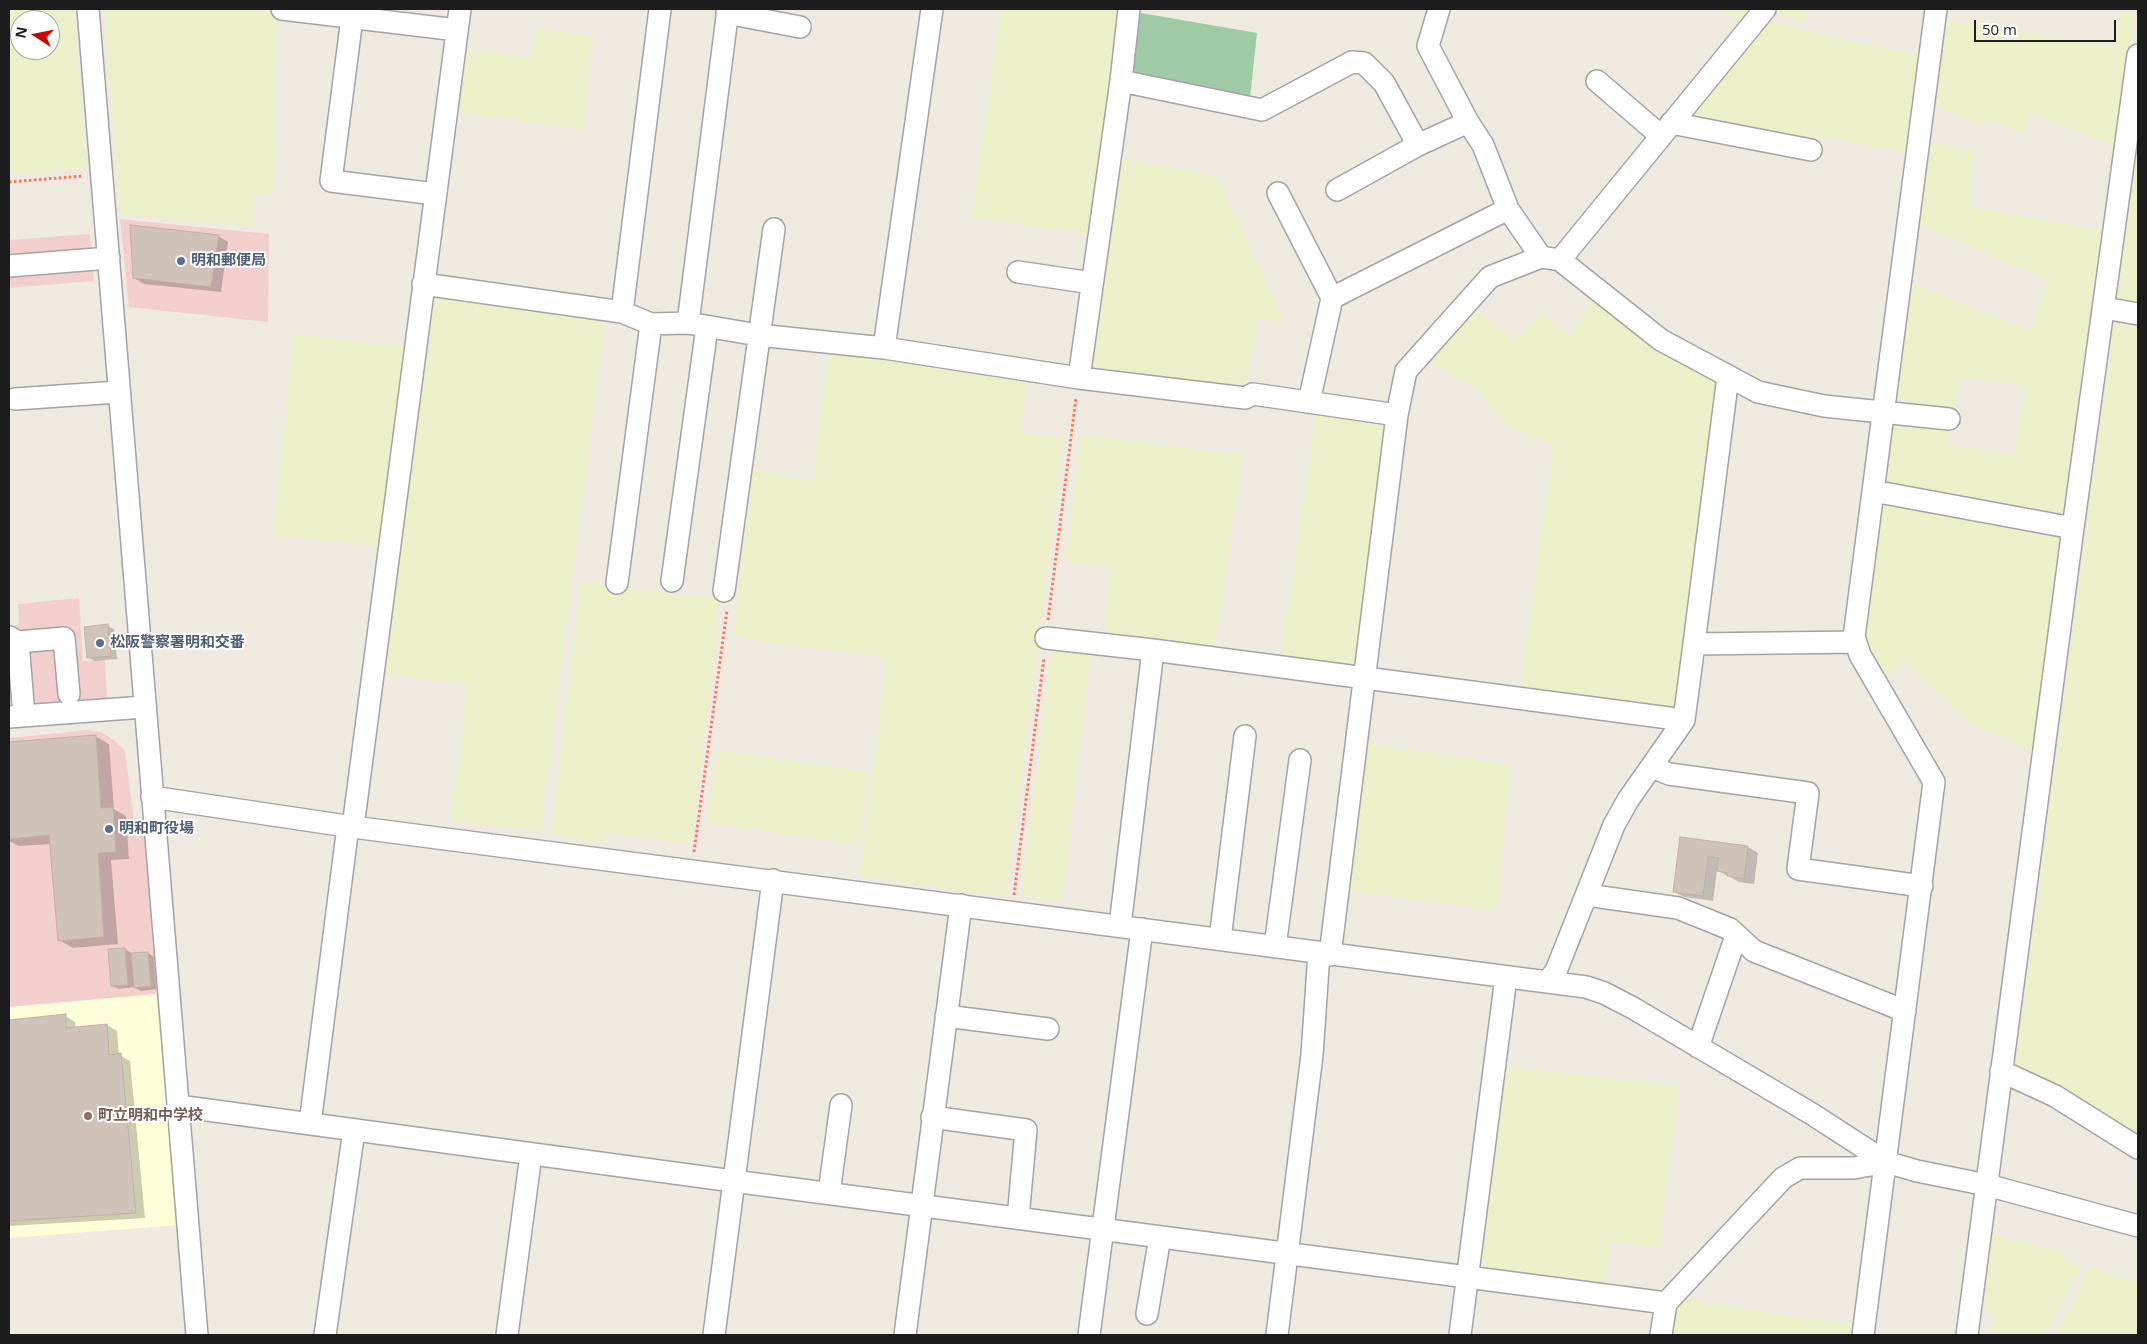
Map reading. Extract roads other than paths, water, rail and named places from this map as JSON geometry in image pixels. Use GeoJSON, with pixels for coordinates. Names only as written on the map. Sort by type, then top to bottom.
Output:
{"type":"FeatureCollection","features":[{"type":"Feature","properties":{"kind":"street"},"geometry":{"type":"LineString","coordinates":[[88,9],[197,1335]]}},
{"type":"Feature","properties":{"kind":"street"},"geometry":{"type":"LineString","coordinates":[[282,9],[457,30]]}},
{"type":"Feature","properties":{"kind":"street"},"geometry":{"type":"LineString","coordinates":[[310,1124],[460,9]]}},
{"type":"Feature","properties":{"kind":"street"},"geometry":{"type":"LineString","coordinates":[[622,312],[660,9]]}},
{"type":"Feature","properties":{"kind":"street"},"geometry":{"type":"LineString","coordinates":[[884,348],[932,9]]}},
{"type":"Feature","properties":{"kind":"street"},"geometry":{"type":"LineString","coordinates":[[1079,378],[1121,81],[1129,9]]}},
{"type":"Feature","properties":{"kind":"street"},"geometry":{"type":"LineString","coordinates":[[1438,9],[1428,46],[1468,122],[1483,145],[1508,209],[1550,258],[1661,340],[1758,392],[1824,406],[1950,419]]}},
{"type":"Feature","properties":{"kind":"street"},"geometry":{"type":"LineString","coordinates":[[1277,1335],[1324,954],[1366,679],[1397,415],[1406,371],[1490,277],[1550,258],[1666,129],[1765,9]]}},
{"type":"Feature","properties":{"kind":"street"},"geometry":{"type":"LineString","coordinates":[[1863,1335],[1934,782],[1860,655],[1854,637],[1936,9]]}},
{"type":"Feature","properties":{"kind":"street"},"geometry":{"type":"LineString","coordinates":[[672,582],[727,11],[800,27]]}},
{"type":"Feature","properties":{"kind":"street"},"geometry":{"type":"LineString","coordinates":[[352,18],[332,181],[435,194]]}},
{"type":"Feature","properties":{"kind":"street"},"geometry":{"type":"LineString","coordinates":[[1967,1335],[2073,528],[2138,55]]}},
{"type":"Feature","properties":{"kind":"street"},"geometry":{"type":"LineString","coordinates":[[1121,81],[1262,110],[1352,62],[1364,62],[1384,83],[1418,145]]}},
{"type":"Feature","properties":{"kind":"street"},"geometry":{"type":"LineString","coordinates":[[1597,81],[1666,129],[1811,150]]}},
{"type":"Feature","properties":{"kind":"street"},"geometry":{"type":"LineString","coordinates":[[1338,190],[1418,145],[1468,122]]}},
{"type":"Feature","properties":{"kind":"street"},"geometry":{"type":"LineString","coordinates":[[1278,192],[1332,298],[1309,402]]}},
{"type":"Feature","properties":{"kind":"street"},"geometry":{"type":"LineString","coordinates":[[1332,298],[1508,209]]}},
{"type":"Feature","properties":{"kind":"street"},"geometry":{"type":"LineString","coordinates":[[724,590],[774,228]]}},
{"type":"Feature","properties":{"kind":"street"},"geometry":{"type":"LineString","coordinates":[[9,266],[108,258]]}},
{"type":"Feature","properties":{"kind":"street"},"geometry":{"type":"LineString","coordinates":[[1018,272],[1092,283]]}},
{"type":"Feature","properties":{"kind":"street"},"geometry":{"type":"LineString","coordinates":[[423,284],[622,312],[651,324],[698,325],[758,335],[884,348],[1079,378],[1245,398],[1253,394],[1397,415]]}},
{"type":"Feature","properties":{"kind":"street"},"geometry":{"type":"LineString","coordinates":[[2104,308],[2138,314]]}},
{"type":"Feature","properties":{"kind":"street"},"geometry":{"type":"LineString","coordinates":[[617,583],[651,324]]}},
{"type":"Feature","properties":{"kind":"street"},"geometry":{"type":"LineString","coordinates":[[1547,982],[1556,971],[1614,824],[1684,720],[1728,376]]}},
{"type":"Feature","properties":{"kind":"street"},"geometry":{"type":"LineString","coordinates":[[15,399],[118,392]]}},
{"type":"Feature","properties":{"kind":"street"},"geometry":{"type":"LineString","coordinates":[[1873,491],[2073,528]]}},
{"type":"Feature","properties":{"kind":"street"},"geometry":{"type":"LineString","coordinates":[[69,694],[64,638],[13,639],[17,717],[144,707]]}},
{"type":"Feature","properties":{"kind":"street"},"geometry":{"type":"LineString","coordinates":[[1046,638],[1153,650],[1684,720]]}},
{"type":"Feature","properties":{"kind":"street"},"geometry":{"type":"LineString","coordinates":[[1694,644],[1856,642]]}},
{"type":"Feature","properties":{"kind":"street"},"geometry":{"type":"LineString","coordinates":[[1120,926],[1153,650]]}},
{"type":"Feature","properties":{"kind":"street"},"geometry":{"type":"LineString","coordinates":[[1220,940],[1245,736]]}},
{"type":"Feature","properties":{"kind":"street"},"geometry":{"type":"LineString","coordinates":[[1275,947],[1300,760]]}},
{"type":"Feature","properties":{"kind":"street"},"geometry":{"type":"LineString","coordinates":[[1652,767],[1669,774],[1808,792],[1798,869],[1922,886]]}},
{"type":"Feature","properties":{"kind":"street"},"geometry":{"type":"LineString","coordinates":[[152,797],[351,826],[1586,987],[1604,993],[1698,1047],[1812,1114],[1886,1162],[1917,1171],[1987,1185],[2138,1226]]}},
{"type":"Feature","properties":{"kind":"street"},"geometry":{"type":"LineString","coordinates":[[714,1335],[773,880]]}},
{"type":"Feature","properties":{"kind":"street"},"geometry":{"type":"LineString","coordinates":[[1587,895],[1678,908],[1730,929],[1754,951],[1905,1011]]}},
{"type":"Feature","properties":{"kind":"street"},"geometry":{"type":"LineString","coordinates":[[904,1335],[961,906]]}},
{"type":"Feature","properties":{"kind":"street"},"geometry":{"type":"LineString","coordinates":[[1089,1335],[1142,929]]}},
{"type":"Feature","properties":{"kind":"street"},"geometry":{"type":"LineString","coordinates":[[1698,1047],[1736,936]]}},
{"type":"Feature","properties":{"kind":"street"},"geometry":{"type":"LineString","coordinates":[[1460,1335],[1506,977]]}},
{"type":"Feature","properties":{"kind":"street"},"geometry":{"type":"LineString","coordinates":[[946,1016],[1048,1029]]}},
{"type":"Feature","properties":{"kind":"street"},"geometry":{"type":"LineString","coordinates":[[2002,1071],[2054,1096],[2138,1148]]}},
{"type":"Feature","properties":{"kind":"street"},"geometry":{"type":"LineString","coordinates":[[829,1193],[841,1105]]}},
{"type":"Feature","properties":{"kind":"street"},"geometry":{"type":"LineString","coordinates":[[178,1106],[1102,1230],[1666,1303]]}},
{"type":"Feature","properties":{"kind":"street"},"geometry":{"type":"LineString","coordinates":[[932,1117],[1026,1130],[1018,1218]]}},
{"type":"Feature","properties":{"kind":"street"},"geometry":{"type":"LineString","coordinates":[[325,1335],[354,1130]]}},
{"type":"Feature","properties":{"kind":"street"},"geometry":{"type":"LineString","coordinates":[[507,1335],[531,1154]]}},
{"type":"Feature","properties":{"kind":"street"},"geometry":{"type":"LineString","coordinates":[[1661,1335],[1666,1303],[1783,1178],[1800,1168],[1854,1168],[1886,1162]]}},
{"type":"Feature","properties":{"kind":"street"},"geometry":{"type":"LineString","coordinates":[[1147,1314],[1160,1237]]}},
{"type":"Feature","properties":{"kind":"place","name":"明和郵便局"},"geometry":{"type":"Point","coordinates":[181,261]}},
{"type":"Feature","properties":{"kind":"place","name":"松阪警察署明和交番"},"geometry":{"type":"Point","coordinates":[100,643]}},
{"type":"Feature","properties":{"kind":"place","name":"明和町役場"},"geometry":{"type":"Point","coordinates":[109,829]}},
{"type":"Feature","properties":{"kind":"place","name":"町立明和中学校"},"geometry":{"type":"Point","coordinates":[88,1116]}}]}
